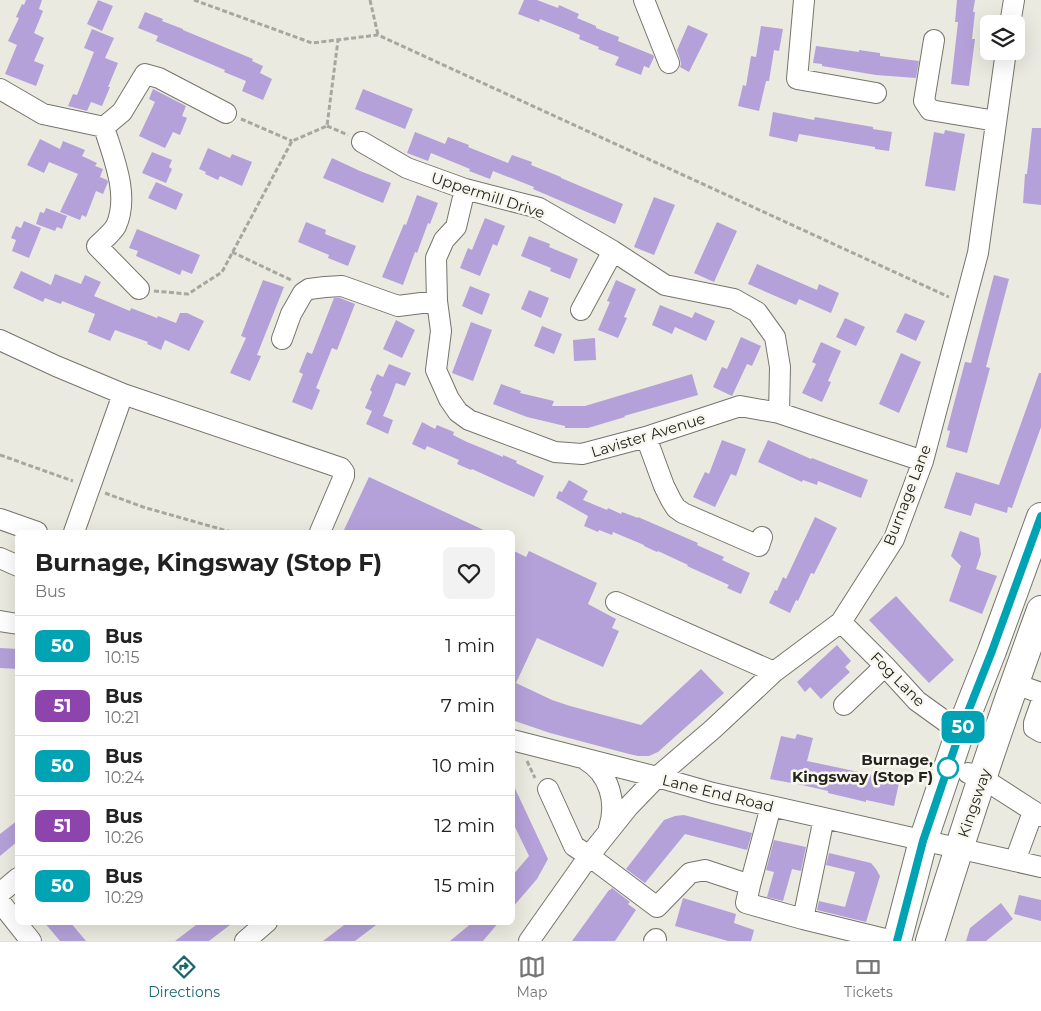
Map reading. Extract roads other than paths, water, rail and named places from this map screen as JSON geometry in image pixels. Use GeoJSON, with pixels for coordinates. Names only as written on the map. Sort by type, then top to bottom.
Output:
{"type":"FeatureCollection","features":[{"type":"Feature","properties":{"kind":"highway","name":"Kingsway"},"geometry":{"type":"LineString","coordinates":[[930,941],[958,848],[1041,516]]}},
{"type":"Feature","properties":{"kind":"highway"},"geometry":{"type":"LineString","coordinates":[[1005,664],[1021,626],[1041,602]]}},
{"type":"Feature","properties":{"kind":"highway","name":"Kingsway"},"geometry":{"type":"LineString","coordinates":[[895,941],[923,841],[960,732],[1041,610]]}},
{"type":"Feature","properties":{"kind":"highway"},"geometry":{"type":"LineString","coordinates":[[923,841],[939,837],[945,832],[975,775]]}},
{"type":"Feature","properties":{"kind":"highway"},"geometry":{"type":"LineString","coordinates":[[911,941],[934,866],[942,854],[958,848]]}},
{"type":"Feature","properties":{"kind":"street"},"geometry":{"type":"LineString","coordinates":[[644,0],[669,63]]}},
{"type":"Feature","properties":{"kind":"street"},"geometry":{"type":"LineString","coordinates":[[804,0],[797,79],[876,93]]}},
{"type":"Feature","properties":{"kind":"street"},"geometry":{"type":"LineString","coordinates":[[1012,15],[1014,0]]}},
{"type":"Feature","properties":{"kind":"street"},"geometry":{"type":"LineString","coordinates":[[934,40],[924,101],[930,110],[996,121]]}},
{"type":"Feature","properties":{"kind":"street","name":"Burnage Lane"},"geometry":{"type":"LineString","coordinates":[[528,941],[589,856],[628,806],[774,672],[841,622],[894,539],[923,461],[978,253],[1005,60]]}},
{"type":"Feature","properties":{"kind":"street"},"geometry":{"type":"LineString","coordinates":[[104,127],[122,112],[145,74],[159,78],[226,113]]}},
{"type":"Feature","properties":{"kind":"street"},"geometry":{"type":"LineString","coordinates":[[0,90],[43,114],[104,127]]}},
{"type":"Feature","properties":{"kind":"street"},"geometry":{"type":"LineString","coordinates":[[104,127],[120,182],[122,202],[115,227],[97,246],[139,289]]}},
{"type":"Feature","properties":{"kind":"street","name":"Uppermill Drive"},"geometry":{"type":"LineString","coordinates":[[362,142],[407,168],[465,189],[539,208],[665,284],[734,299],[757,312],[775,338],[780,367],[779,413]]}},
{"type":"Feature","properties":{"kind":"street","name":"Lavister Avenue"},"geometry":{"type":"LineString","coordinates":[[465,189],[456,227],[444,240],[436,258],[437,301],[441,331],[436,370],[449,399],[458,412],[469,420],[554,452],[582,454],[646,437],[740,406],[779,413],[923,461]]}},
{"type":"Feature","properties":{"kind":"street"},"geometry":{"type":"LineString","coordinates":[[581,310],[613,251]]}},
{"type":"Feature","properties":{"kind":"street"},"geometry":{"type":"LineString","coordinates":[[282,339],[291,314],[303,293],[309,290],[342,286],[398,306],[437,301]]}},
{"type":"Feature","properties":{"kind":"street"},"geometry":{"type":"LineString","coordinates":[[0,340],[124,394],[341,468],[344,476],[321,530]]}},
{"type":"Feature","properties":{"kind":"street"},"geometry":{"type":"LineString","coordinates":[[75,530],[124,394]]}},
{"type":"Feature","properties":{"kind":"street"},"geometry":{"type":"LineString","coordinates":[[646,437],[664,486],[671,500],[682,513],[759,546],[762,537]]}},
{"type":"Feature","properties":{"kind":"street"},"geometry":{"type":"LineString","coordinates":[[0,519],[31,530]]}},
{"type":"Feature","properties":{"kind":"street"},"geometry":{"type":"LineString","coordinates":[[616,602],[774,672]]}},
{"type":"Feature","properties":{"kind":"street"},"geometry":{"type":"LineString","coordinates":[[0,620],[15,623]]}},
{"type":"Feature","properties":{"kind":"street","name":"Fog Lane"},"geometry":{"type":"LineString","coordinates":[[841,622],[885,666],[917,702],[960,732]]}},
{"type":"Feature","properties":{"kind":"street"},"geometry":{"type":"LineString","coordinates":[[1005,664],[1041,693]]}},
{"type":"Feature","properties":{"kind":"street"},"geometry":{"type":"LineString","coordinates":[[844,705],[885,666]]}},
{"type":"Feature","properties":{"kind":"street"},"geometry":{"type":"LineString","coordinates":[[1041,703],[1034,724],[1034,728],[1041,732]]}},
{"type":"Feature","properties":{"kind":"street","name":"Lane End Road"},"geometry":{"type":"LineString","coordinates":[[516,741],[706,792],[923,841]]}},
{"type":"Feature","properties":{"kind":"street","name":"Burnage Lane"},"geometry":{"type":"LineString","coordinates":[[586,760],[602,774],[610,790],[613,813],[609,830]]}},
{"type":"Feature","properties":{"kind":"street"},"geometry":{"type":"LineString","coordinates":[[975,775],[1037,814],[1015,861]]}},
{"type":"Feature","properties":{"kind":"street"},"geometry":{"type":"LineString","coordinates":[[548,789],[574,846],[657,907],[690,873],[705,870],[750,885]]}},
{"type":"Feature","properties":{"kind":"street"},"geometry":{"type":"LineString","coordinates":[[770,806],[746,902],[803,919],[895,941]]}},
{"type":"Feature","properties":{"kind":"street"},"geometry":{"type":"LineString","coordinates":[[803,919],[824,818]]}},
{"type":"Feature","properties":{"kind":"street"},"geometry":{"type":"LineString","coordinates":[[923,841],[1041,867]]}},
{"type":"Feature","properties":{"kind":"street"},"geometry":{"type":"LineString","coordinates":[[0,893],[15,880]]}},
{"type":"Feature","properties":{"kind":"street"},"geometry":{"type":"LineString","coordinates":[[0,902],[15,921]]}},
{"type":"Feature","properties":{"kind":"street"},"geometry":{"type":"LineString","coordinates":[[18,925],[31,941]]}},
{"type":"Feature","properties":{"kind":"street"},"geometry":{"type":"LineString","coordinates":[[245,941],[264,925]]}},
{"type":"Feature","properties":{"kind":"place","name":"Burnage, Kingsway (Stop F)"},"geometry":{"type":"Point","coordinates":[948,768]}}]}
